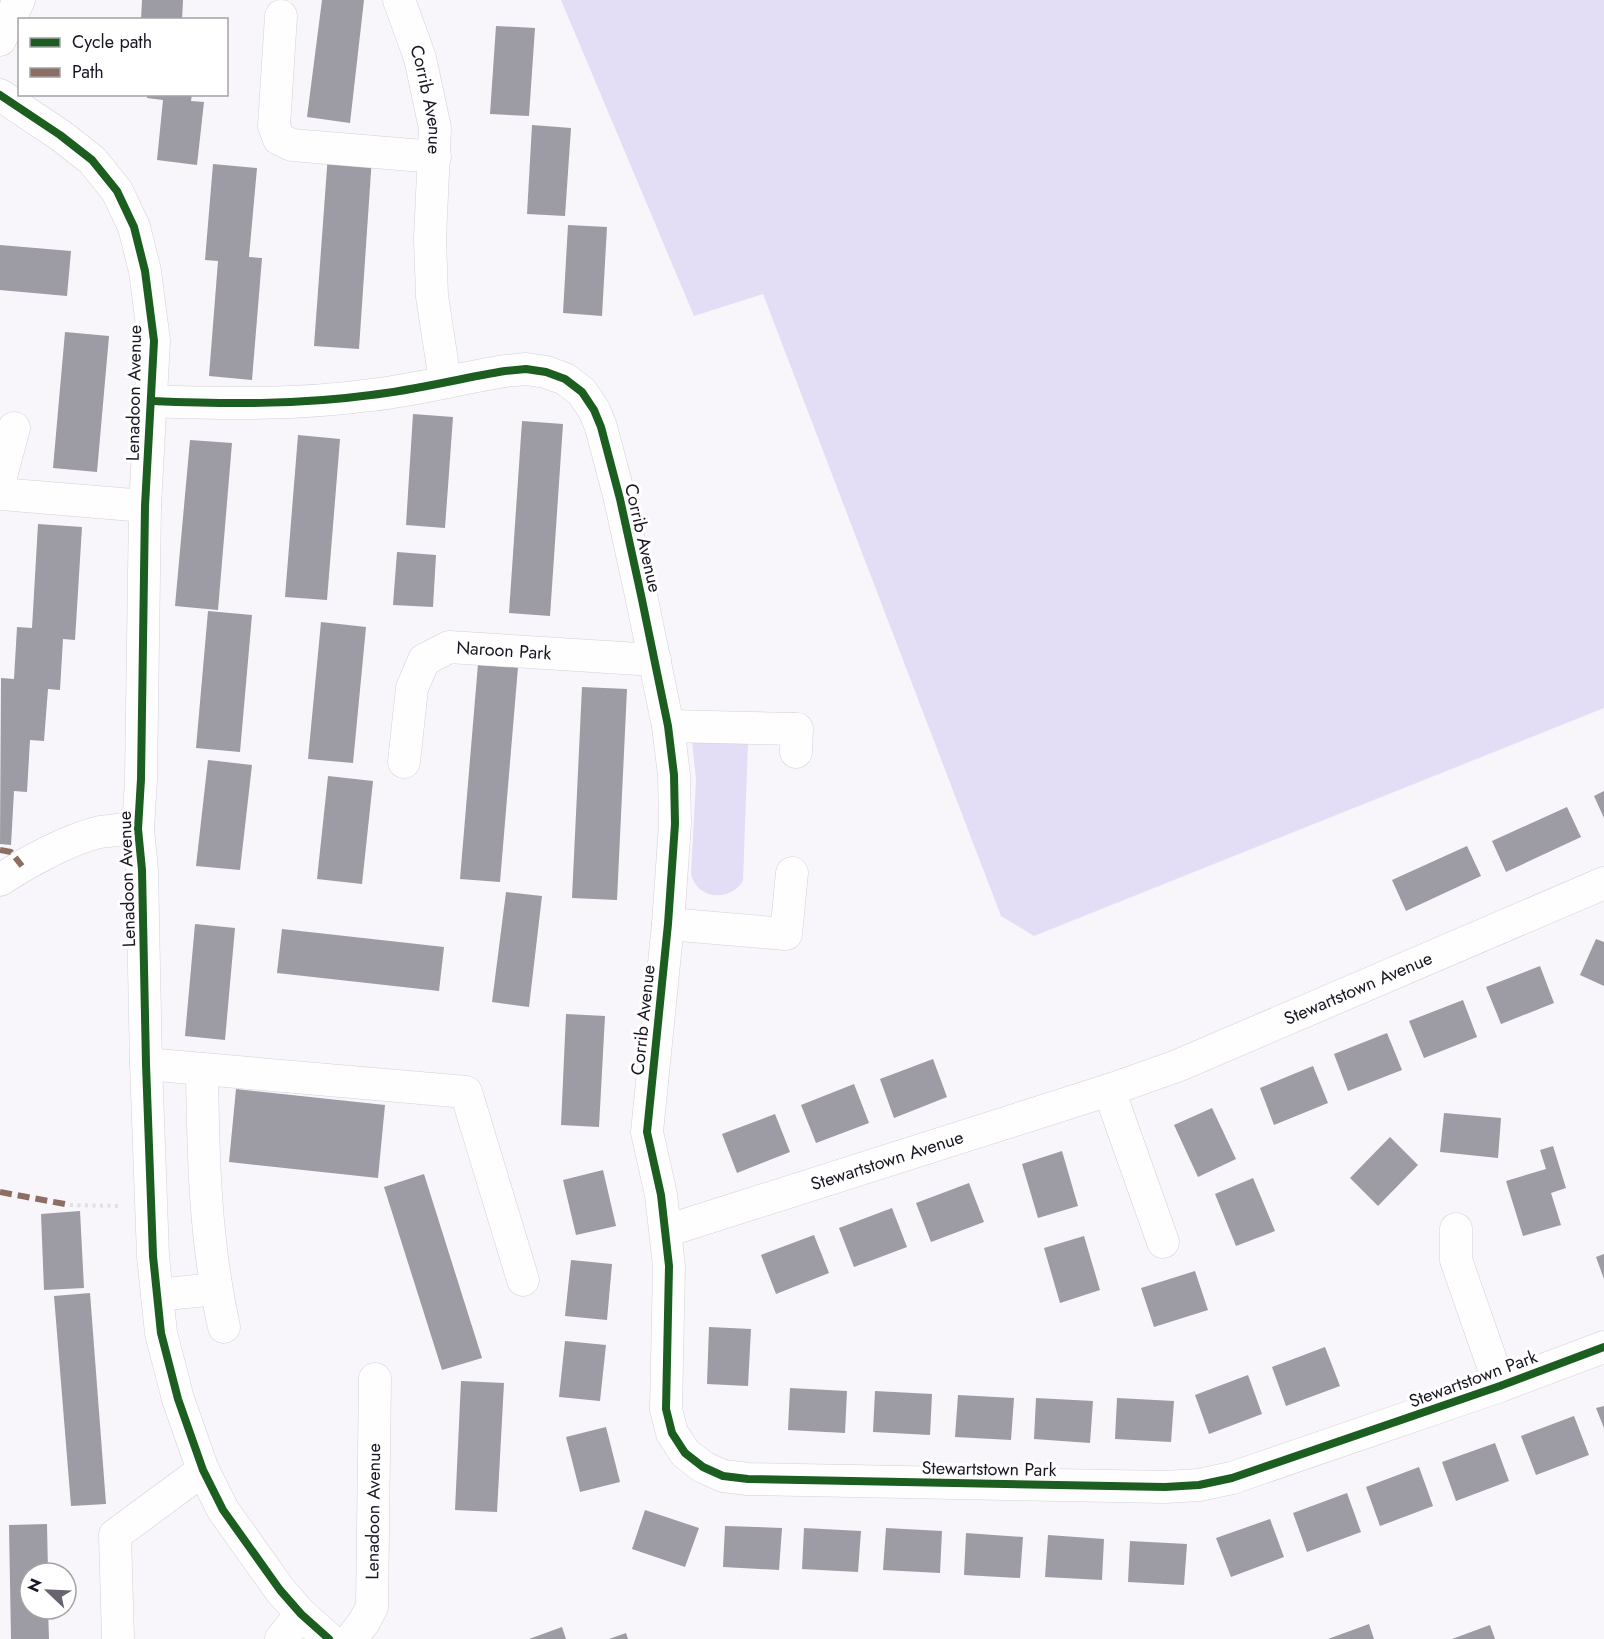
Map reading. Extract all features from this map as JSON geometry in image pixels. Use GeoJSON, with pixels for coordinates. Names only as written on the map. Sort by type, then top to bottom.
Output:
{"type":"FeatureCollection","features":[{"type":"Feature","properties":{"kind":"street"},"geometry":{"type":"LineString","coordinates":[[0,40],[19,0]]}},
{"type":"Feature","properties":{"kind":"street","name":"Corrib Avenue"},"geometry":{"type":"LineString","coordinates":[[399,0],[420,58],[431,100],[435,128],[430,251],[432,296],[445,381]]}},
{"type":"Feature","properties":{"kind":"street"},"geometry":{"type":"LineString","coordinates":[[281,16],[274,126],[279,139],[292,145],[435,157]]}},
{"type":"Feature","properties":{"kind":"street","name":"Lenadoon Avenue"},"geometry":{"type":"LineString","coordinates":[[0,95],[60,135],[92,160],[117,191],[134,226],[146,271],[154,341],[145,506],[138,828],[142,870],[151,1206],[161,1333],[178,1399],[203,1470],[223,1510],[280,1590],[301,1614],[329,1639]]}},
{"type":"Feature","properties":{"kind":"street","name":"Corrib Avenue"},"geometry":{"type":"LineString","coordinates":[[152,401],[269,403],[324,400],[373,395],[505,370],[526,369],[546,372],[565,379],[582,392],[594,410],[601,428],[620,499],[668,726],[674,775],[675,824],[668,924],[647,1132]]}},
{"type":"Feature","properties":{"kind":"street"},"geometry":{"type":"LineString","coordinates":[[0,480],[14,429]]}},
{"type":"Feature","properties":{"kind":"street"},"geometry":{"type":"LineString","coordinates":[[0,494],[145,506]]}},
{"type":"Feature","properties":{"kind":"street","name":"Naroon Park"},"geometry":{"type":"LineString","coordinates":[[404,762],[412,688],[424,660],[449,646],[655,660]]}},
{"type":"Feature","properties":{"kind":"street"},"geometry":{"type":"LineString","coordinates":[[668,726],[797,729],[796,752]]}},
{"type":"Feature","properties":{"kind":"street"},"geometry":{"type":"LineString","coordinates":[[0,880],[21,866],[79,839],[99,832],[138,828]]}},
{"type":"Feature","properties":{"kind":"street"},"geometry":{"type":"LineString","coordinates":[[668,924],[786,934],[792,873]]}},
{"type":"Feature","properties":{"kind":"street","name":"Stewartstown Avenue"},"geometry":{"type":"LineString","coordinates":[[666,1231],[1109,1090],[1177,1066],[1604,883]]}},
{"type":"Feature","properties":{"kind":"street"},"geometry":{"type":"LineString","coordinates":[[146,1064],[466,1092],[523,1280]]}},
{"type":"Feature","properties":{"kind":"street"},"geometry":{"type":"LineString","coordinates":[[202,1069],[207,1226],[215,1289],[224,1327]]}},
{"type":"Feature","properties":{"kind":"street"},"geometry":{"type":"LineString","coordinates":[[1109,1090],[1163,1242]]}},
{"type":"Feature","properties":{"kind":"street","name":"Stewartstown Park"},"geometry":{"type":"LineString","coordinates":[[647,1132],[661,1195],[669,1266],[666,1409],[672,1433],[685,1453],[703,1467],[723,1476],[748,1479],[997,1485],[1165,1487],[1199,1485],[1232,1478],[1500,1386],[1604,1347]]}},
{"type":"Feature","properties":{"kind":"street","name":"Stewartstown Park"},"geometry":{"type":"LineString","coordinates":[[1456,1229],[1456,1260],[1500,1386]]}},
{"type":"Feature","properties":{"kind":"street"},"geometry":{"type":"LineString","coordinates":[[157,1295],[215,1289]]}},
{"type":"Feature","properties":{"kind":"street","name":"Lenadoon Avenue"},"geometry":{"type":"LineString","coordinates":[[351,1639],[372,1607],[375,1379]]}},
{"type":"Feature","properties":{"kind":"street"},"geometry":{"type":"LineString","coordinates":[[118,1639],[115,1535],[203,1470]]}},
{"type":"Feature","properties":{"kind":"street"},"geometry":{"type":"LineString","coordinates":[[281,1639],[301,1614]]}},
{"type":"Feature","properties":{"kind":"path"},"geometry":{"type":"LineString","coordinates":[[70,1205],[151,1206]]}},
{"type":"Feature","properties":{"kind":"shaded area"},"geometry":{"type":"Polygon","coordinates":[[[561,0],[1604,0],[1604,708],[1034,936],[1001,916],[763,294],[694,316],[561,0]]]}},
{"type":"Feature","properties":{"kind":"shaded area"},"geometry":{"type":"Polygon","coordinates":[[[692,741],[748,743],[743,881],[737,888],[722,895],[714,895],[700,889],[694,883],[691,874],[696,780],[692,741]]]}},
{"type":"Feature","properties":{"kind":"building"},"geometry":{"type":"Polygon","coordinates":[[[142,0],[183,0],[182,18],[141,18],[142,0]]]}},
{"type":"Feature","properties":{"kind":"building"},"geometry":{"type":"Polygon","coordinates":[[[322,0],[364,0],[350,123],[307,117],[322,0]]]}},
{"type":"Feature","properties":{"kind":"building"},"geometry":{"type":"Polygon","coordinates":[[[496,26],[535,28],[529,116],[490,114],[496,26]]]}},
{"type":"Feature","properties":{"kind":"building"},"geometry":{"type":"Polygon","coordinates":[[[147,96],[192,96],[191,101],[204,102],[197,165],[157,160],[163,100],[147,98],[147,96]]]}},
{"type":"Feature","properties":{"kind":"building"},"geometry":{"type":"Polygon","coordinates":[[[532,125],[571,128],[565,216],[527,214],[532,125]]]}},
{"type":"Feature","properties":{"kind":"building"},"geometry":{"type":"Polygon","coordinates":[[[328,154],[372,157],[359,349],[314,346],[328,154]]]}},
{"type":"Feature","properties":{"kind":"building"},"geometry":{"type":"Polygon","coordinates":[[[213,164],[257,168],[249,257],[262,258],[252,380],[209,376],[218,261],[205,260],[213,164]]]}},
{"type":"Feature","properties":{"kind":"building"},"geometry":{"type":"Polygon","coordinates":[[[568,225],[607,227],[602,316],[563,313],[568,225]]]}},
{"type":"Feature","properties":{"kind":"building"},"geometry":{"type":"Polygon","coordinates":[[[0,245],[71,251],[67,296],[0,290],[0,245]]]}},
{"type":"Feature","properties":{"kind":"building"},"geometry":{"type":"Polygon","coordinates":[[[65,332],[109,336],[97,472],[53,468],[65,332]]]}},
{"type":"Feature","properties":{"kind":"building"},"geometry":{"type":"Polygon","coordinates":[[[413,414],[453,417],[445,528],[406,525],[413,414]]]}},
{"type":"Feature","properties":{"kind":"building"},"geometry":{"type":"Polygon","coordinates":[[[522,421],[563,424],[550,616],[509,613],[522,421]]]}},
{"type":"Feature","properties":{"kind":"building"},"geometry":{"type":"Polygon","coordinates":[[[298,435],[340,439],[327,600],[285,597],[298,435]]]}},
{"type":"Feature","properties":{"kind":"building"},"geometry":{"type":"Polygon","coordinates":[[[190,440],[232,443],[218,610],[175,606],[190,440]]]}},
{"type":"Feature","properties":{"kind":"building"},"geometry":{"type":"Polygon","coordinates":[[[38,524],[82,527],[75,640],[63,639],[60,690],[48,689],[44,741],[30,740],[27,792],[14,791],[11,845],[0,844],[1,678],[14,679],[17,627],[32,628],[38,524]]]}},
{"type":"Feature","properties":{"kind":"building"},"geometry":{"type":"Polygon","coordinates":[[[397,552],[436,555],[433,607],[393,605],[397,552]]]}},
{"type":"Feature","properties":{"kind":"building"},"geometry":{"type":"Polygon","coordinates":[[[208,611],[252,615],[240,752],[196,748],[208,611]]]}},
{"type":"Feature","properties":{"kind":"building"},"geometry":{"type":"Polygon","coordinates":[[[321,622],[366,627],[353,763],[308,759],[321,622]]]}},
{"type":"Feature","properties":{"kind":"building"},"geometry":{"type":"Polygon","coordinates":[[[478,664],[518,667],[500,882],[460,879],[478,664]]]}},
{"type":"Feature","properties":{"kind":"building"},"geometry":{"type":"Polygon","coordinates":[[[582,687],[627,689],[617,900],[572,898],[582,687]]]}},
{"type":"Feature","properties":{"kind":"building"},"geometry":{"type":"Polygon","coordinates":[[[208,760],[252,765],[240,870],[196,866],[208,760]]]}},
{"type":"Feature","properties":{"kind":"building"},"geometry":{"type":"Polygon","coordinates":[[[328,776],[373,781],[362,884],[317,879],[328,776]]]}},
{"type":"Feature","properties":{"kind":"building"},"geometry":{"type":"Polygon","coordinates":[[[1604,791],[1604,818],[1594,796],[1604,791]]]}},
{"type":"Feature","properties":{"kind":"building"},"geometry":{"type":"Polygon","coordinates":[[[1567,807],[1581,837],[1506,872],[1492,841],[1567,807]]]}},
{"type":"Feature","properties":{"kind":"building"},"geometry":{"type":"Polygon","coordinates":[[[1467,846],[1481,876],[1406,911],[1392,880],[1467,846]]]}},
{"type":"Feature","properties":{"kind":"building"},"geometry":{"type":"Polygon","coordinates":[[[506,892],[542,896],[529,1007],[492,1002],[506,892]]]}},
{"type":"Feature","properties":{"kind":"building"},"geometry":{"type":"Polygon","coordinates":[[[195,924],[235,928],[225,1040],[185,1036],[195,924]]]}},
{"type":"Feature","properties":{"kind":"building"},"geometry":{"type":"Polygon","coordinates":[[[282,929],[444,947],[439,991],[277,973],[282,929]]]}},
{"type":"Feature","properties":{"kind":"building"},"geometry":{"type":"Polygon","coordinates":[[[1596,939],[1604,942],[1604,986],[1580,975],[1596,939]]]}},
{"type":"Feature","properties":{"kind":"building"},"geometry":{"type":"Polygon","coordinates":[[[1540,966],[1554,1003],[1501,1024],[1486,987],[1540,966]]]}},
{"type":"Feature","properties":{"kind":"building"},"geometry":{"type":"Polygon","coordinates":[[[1463,1000],[1477,1037],[1424,1058],[1409,1021],[1463,1000]]]}},
{"type":"Feature","properties":{"kind":"building"},"geometry":{"type":"Polygon","coordinates":[[[566,1014],[605,1016],[599,1127],[561,1125],[566,1014]]]}},
{"type":"Feature","properties":{"kind":"building"},"geometry":{"type":"Polygon","coordinates":[[[1387,1033],[1402,1070],[1348,1091],[1334,1054],[1387,1033]]]}},
{"type":"Feature","properties":{"kind":"building"},"geometry":{"type":"Polygon","coordinates":[[[933,1059],[947,1097],[894,1118],[880,1079],[933,1059]]]}},
{"type":"Feature","properties":{"kind":"building"},"geometry":{"type":"Polygon","coordinates":[[[1313,1066],[1328,1103],[1274,1125],[1260,1088],[1313,1066]]]}},
{"type":"Feature","properties":{"kind":"building"},"geometry":{"type":"Polygon","coordinates":[[[854,1084],[869,1123],[816,1143],[801,1105],[854,1084]]]}},
{"type":"Feature","properties":{"kind":"building"},"geometry":{"type":"Polygon","coordinates":[[[236,1089],[385,1105],[378,1178],[229,1162],[236,1089]]]}},
{"type":"Feature","properties":{"kind":"building"},"geometry":{"type":"Polygon","coordinates":[[[1212,1108],[1236,1159],[1198,1177],[1174,1125],[1212,1108]]]}},
{"type":"Feature","properties":{"kind":"building"},"geometry":{"type":"Polygon","coordinates":[[[1444,1113],[1501,1118],[1498,1158],[1440,1152],[1444,1113]]]}},
{"type":"Feature","properties":{"kind":"building"},"geometry":{"type":"Polygon","coordinates":[[[775,1114],[790,1152],[737,1173],[722,1134],[775,1114]]]}},
{"type":"Feature","properties":{"kind":"building"},"geometry":{"type":"Polygon","coordinates":[[[1390,1137],[1418,1165],[1378,1206],[1350,1178],[1390,1137]]]}},
{"type":"Feature","properties":{"kind":"building"},"geometry":{"type":"Polygon","coordinates":[[[1553,1146],[1566,1188],[1551,1193],[1561,1225],[1523,1236],[1506,1181],[1546,1169],[1540,1150],[1553,1146]]]}},
{"type":"Feature","properties":{"kind":"building"},"geometry":{"type":"Polygon","coordinates":[[[1062,1151],[1078,1206],[1038,1218],[1022,1164],[1062,1151]]]}},
{"type":"Feature","properties":{"kind":"building"},"geometry":{"type":"Polygon","coordinates":[[[603,1170],[616,1226],[576,1235],[563,1180],[603,1170]]]}},
{"type":"Feature","properties":{"kind":"building"},"geometry":{"type":"Polygon","coordinates":[[[424,1174],[482,1358],[442,1370],[384,1187],[424,1174]]]}},
{"type":"Feature","properties":{"kind":"building"},"geometry":{"type":"Polygon","coordinates":[[[1253,1178],[1275,1231],[1236,1246],[1215,1194],[1253,1178]]]}},
{"type":"Feature","properties":{"kind":"building"},"geometry":{"type":"Polygon","coordinates":[[[969,1183],[984,1222],[931,1242],[916,1203],[969,1183]]]}},
{"type":"Feature","properties":{"kind":"building"},"geometry":{"type":"Polygon","coordinates":[[[892,1208],[907,1247],[854,1267],[839,1228],[892,1208]]]}},
{"type":"Feature","properties":{"kind":"building"},"geometry":{"type":"Polygon","coordinates":[[[80,1211],[84,1288],[44,1290],[41,1214],[80,1211]]]}},
{"type":"Feature","properties":{"kind":"building"},"geometry":{"type":"Polygon","coordinates":[[[814,1235],[829,1273],[776,1294],[761,1255],[814,1235]]]}},
{"type":"Feature","properties":{"kind":"building"},"geometry":{"type":"Polygon","coordinates":[[[1084,1236],[1100,1290],[1060,1303],[1044,1248],[1084,1236]]]}},
{"type":"Feature","properties":{"kind":"building"},"geometry":{"type":"Polygon","coordinates":[[[1604,1254],[1604,1279],[1596,1257],[1604,1254]]]}},
{"type":"Feature","properties":{"kind":"building"},"geometry":{"type":"Polygon","coordinates":[[[571,1260],[612,1264],[607,1320],[565,1316],[571,1260]]]}},
{"type":"Feature","properties":{"kind":"building"},"geometry":{"type":"Polygon","coordinates":[[[1195,1271],[1208,1310],[1154,1327],[1141,1288],[1195,1271]]]}},
{"type":"Feature","properties":{"kind":"building"},"geometry":{"type":"Polygon","coordinates":[[[90,1293],[106,1504],[71,1506],[54,1296],[90,1293]]]}},
{"type":"Feature","properties":{"kind":"building"},"geometry":{"type":"Polygon","coordinates":[[[709,1327],[751,1329],[748,1386],[707,1384],[709,1327]]]}},
{"type":"Feature","properties":{"kind":"building"},"geometry":{"type":"Polygon","coordinates":[[[565,1341],[606,1345],[600,1401],[559,1397],[565,1341]]]}},
{"type":"Feature","properties":{"kind":"building"},"geometry":{"type":"Polygon","coordinates":[[[1325,1347],[1340,1386],[1286,1406],[1272,1367],[1325,1347]]]}},
{"type":"Feature","properties":{"kind":"building"},"geometry":{"type":"Polygon","coordinates":[[[1248,1375],[1262,1414],[1209,1434],[1195,1395],[1248,1375]]]}},
{"type":"Feature","properties":{"kind":"building"},"geometry":{"type":"Polygon","coordinates":[[[461,1381],[504,1383],[497,1512],[455,1510],[461,1381]]]}},
{"type":"Feature","properties":{"kind":"building"},"geometry":{"type":"Polygon","coordinates":[[[790,1388],[847,1391],[845,1433],[788,1430],[790,1388]]]}},
{"type":"Feature","properties":{"kind":"building"},"geometry":{"type":"Polygon","coordinates":[[[875,1391],[932,1394],[930,1435],[873,1432],[875,1391]]]}},
{"type":"Feature","properties":{"kind":"building"},"geometry":{"type":"Polygon","coordinates":[[[958,1395],[1014,1398],[1011,1440],[955,1437],[958,1395]]]}},
{"type":"Feature","properties":{"kind":"building"},"geometry":{"type":"Polygon","coordinates":[[[1036,1398],[1093,1401],[1090,1443],[1034,1439],[1036,1398]]]}},
{"type":"Feature","properties":{"kind":"building"},"geometry":{"type":"Polygon","coordinates":[[[1117,1398],[1174,1401],[1171,1442],[1115,1439],[1117,1398]]]}},
{"type":"Feature","properties":{"kind":"building"},"geometry":{"type":"Polygon","coordinates":[[[1604,1406],[1604,1428],[1596,1408],[1604,1406]]]}},
{"type":"Feature","properties":{"kind":"building"},"geometry":{"type":"Polygon","coordinates":[[[1574,1416],[1589,1455],[1536,1475],[1521,1436],[1574,1416]]]}},
{"type":"Feature","properties":{"kind":"building"},"geometry":{"type":"Polygon","coordinates":[[[606,1427],[620,1482],[580,1492],[566,1437],[606,1427]]]}},
{"type":"Feature","properties":{"kind":"building"},"geometry":{"type":"Polygon","coordinates":[[[1495,1443],[1509,1481],[1456,1501],[1442,1462],[1495,1443]]]}},
{"type":"Feature","properties":{"kind":"building"},"geometry":{"type":"Polygon","coordinates":[[[1419,1467],[1433,1506],[1380,1526],[1366,1487],[1419,1467]]]}},
{"type":"Feature","properties":{"kind":"building"},"geometry":{"type":"Polygon","coordinates":[[[1347,1493],[1361,1532],[1307,1552],[1293,1513],[1347,1493]]]}},
{"type":"Feature","properties":{"kind":"building"},"geometry":{"type":"Polygon","coordinates":[[[645,1510],[699,1528],[685,1567],[632,1549],[645,1510]]]}},
{"type":"Feature","properties":{"kind":"building"},"geometry":{"type":"Polygon","coordinates":[[[1270,1519],[1284,1557],[1231,1577],[1216,1538],[1270,1519]]]}},
{"type":"Feature","properties":{"kind":"building"},"geometry":{"type":"Polygon","coordinates":[[[47,1524],[48,1561],[18,1561],[18,1621],[48,1621],[49,1639],[11,1639],[9,1525],[47,1524]]]}},
{"type":"Feature","properties":{"kind":"building"},"geometry":{"type":"Polygon","coordinates":[[[725,1526],[782,1528],[779,1570],[723,1567],[725,1526]]]}},
{"type":"Feature","properties":{"kind":"building"},"geometry":{"type":"Polygon","coordinates":[[[804,1528],[861,1531],[858,1572],[802,1569],[804,1528]]]}},
{"type":"Feature","properties":{"kind":"building"},"geometry":{"type":"Polygon","coordinates":[[[886,1528],[942,1531],[940,1573],[883,1570],[886,1528]]]}},
{"type":"Feature","properties":{"kind":"building"},"geometry":{"type":"Polygon","coordinates":[[[966,1533],[1023,1537],[1020,1578],[964,1575],[966,1533]]]}},
{"type":"Feature","properties":{"kind":"building"},"geometry":{"type":"Polygon","coordinates":[[[1048,1535],[1104,1539],[1102,1580],[1045,1577],[1048,1535]]]}},
{"type":"Feature","properties":{"kind":"building"},"geometry":{"type":"Polygon","coordinates":[[[1130,1541],[1187,1544],[1184,1585],[1128,1582],[1130,1541]]]}},
{"type":"Feature","properties":{"kind":"building"},"geometry":{"type":"Polygon","coordinates":[[[1369,1624],[1374,1639],[1328,1639],[1369,1624]]]}},
{"type":"Feature","properties":{"kind":"building"},"geometry":{"type":"Polygon","coordinates":[[[1490,1625],[1495,1639],[1452,1639],[1490,1625]]]}},
{"type":"Feature","properties":{"kind":"building"},"geometry":{"type":"Polygon","coordinates":[[[562,1627],[566,1639],[529,1639],[562,1627]]]}},
{"type":"Feature","properties":{"kind":"building"},"geometry":{"type":"Polygon","coordinates":[[[626,1633],[628,1639],[609,1639],[626,1633]]]}},
{"type":"Feature","properties":{"kind":"marked path"},"geometry":{"type":"LineString","coordinates":[[0,850],[11,852],[22,866]]}},
{"type":"Feature","properties":{"kind":"marked path"},"geometry":{"type":"LineString","coordinates":[[0,1192],[70,1205]]}},
{"type":"Feature","properties":{"kind":"cycle path"},"geometry":{"type":"LineString","coordinates":[[0,95],[60,135],[92,160],[117,191],[134,227],[145,271],[154,341],[145,506],[141,779],[138,829],[142,870],[153,1256],[161,1333],[178,1399],[203,1470],[223,1510],[280,1590],[301,1614],[329,1639]]}},
{"type":"Feature","properties":{"kind":"cycle path"},"geometry":{"type":"LineString","coordinates":[[152,401],[206,403],[316,401],[388,393],[526,369],[546,372],[565,379],[582,392],[594,410],[601,427],[620,499],[668,726],[674,775],[675,824],[668,924],[647,1132],[661,1195],[669,1266],[666,1409],[672,1433],[685,1453],[703,1467],[723,1476],[748,1479],[1165,1487],[1199,1485],[1232,1478],[1500,1386],[1604,1347]]}}]}
